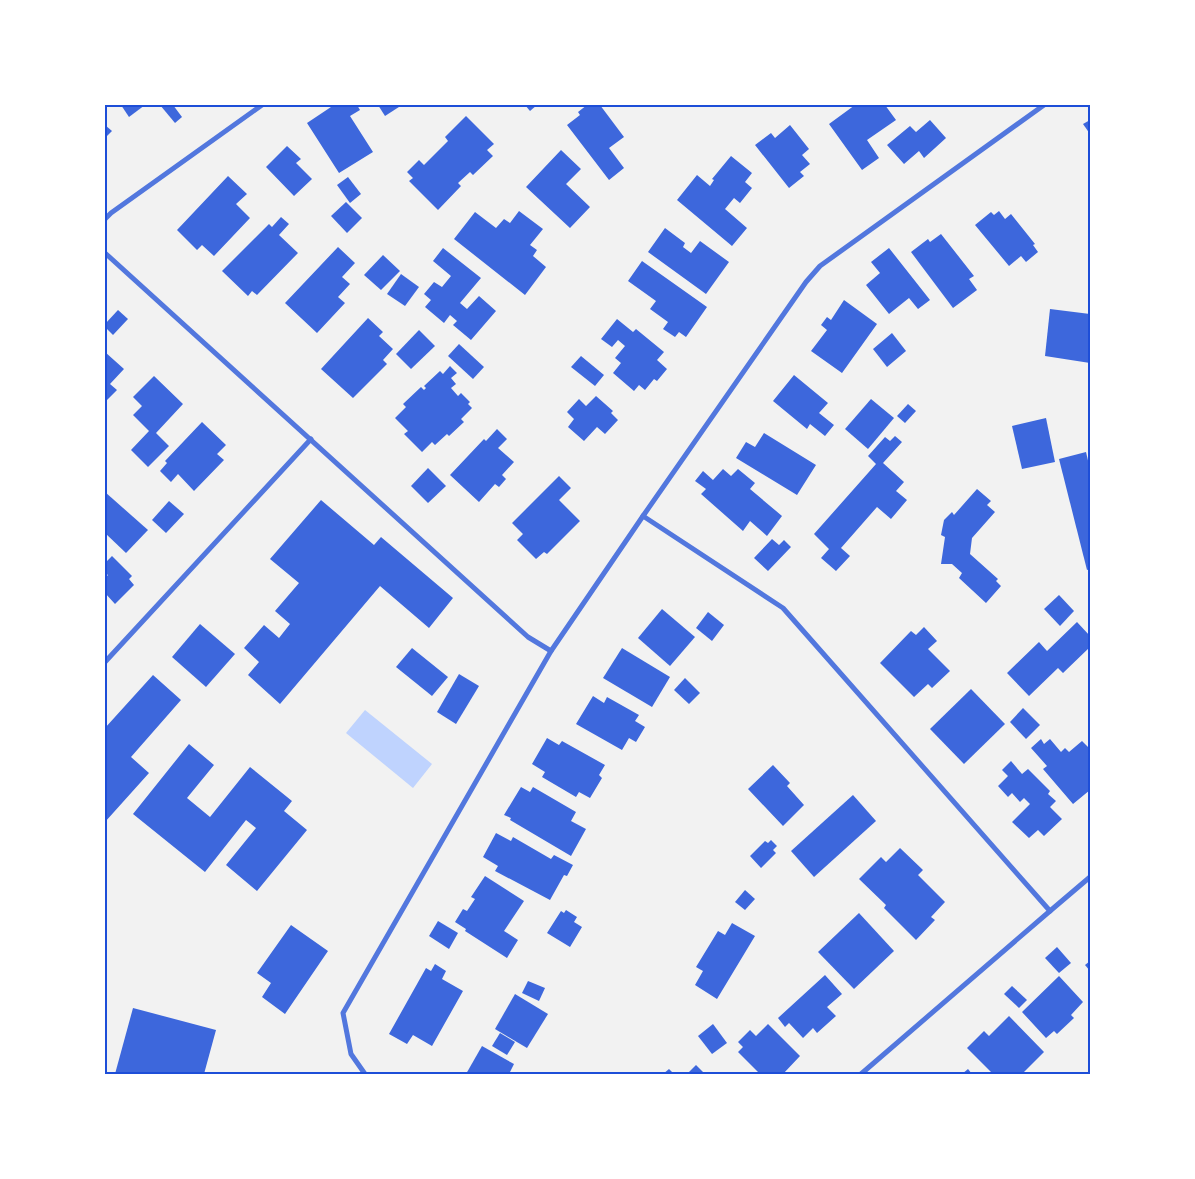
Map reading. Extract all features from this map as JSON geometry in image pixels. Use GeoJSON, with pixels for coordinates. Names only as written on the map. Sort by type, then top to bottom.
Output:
{"type":"FeatureCollection","features":[{"type":"Feature","properties":{"kind":"street"},"geometry":{"type":"LineString","coordinates":[[105,218],[262,105]]}},
{"type":"Feature","properties":{"kind":"street"},"geometry":{"type":"LineString","coordinates":[[365,1074],[351,1054],[343,1013],[551,652],[806,282],[820,266],[1044,105]]}},
{"type":"Feature","properties":{"kind":"street"},"geometry":{"type":"LineString","coordinates":[[105,253],[528,636],[551,652]]}},
{"type":"Feature","properties":{"kind":"street"},"geometry":{"type":"LineString","coordinates":[[105,662],[311,439]]}},
{"type":"Feature","properties":{"kind":"street"},"geometry":{"type":"LineString","coordinates":[[643,516],[783,608],[1050,911]]}},
{"type":"Feature","properties":{"kind":"street"},"geometry":{"type":"LineString","coordinates":[[861,1074],[1090,878]]}},
{"type":"Feature","properties":{"kind":"water"},"geometry":{"type":"Polygon","coordinates":[[[365,710],[432,764],[413,788],[346,733],[365,710]]]}},
{"type":"Feature","properties":{"kind":"building"},"geometry":{"type":"Polygon","coordinates":[[[121,105],[145,105],[129,117],[121,105]]]}},
{"type":"Feature","properties":{"kind":"building"},"geometry":{"type":"Polygon","coordinates":[[[160,105],[173,105],[182,117],[175,123],[160,105]]]}},
{"type":"Feature","properties":{"kind":"building"},"geometry":{"type":"Polygon","coordinates":[[[334,105],[357,105],[360,110],[350,116],[373,152],[339,173],[307,123],[334,105]]]}},
{"type":"Feature","properties":{"kind":"building"},"geometry":{"type":"Polygon","coordinates":[[[378,105],[402,105],[385,116],[378,105]]]}},
{"type":"Feature","properties":{"kind":"building"},"geometry":{"type":"Polygon","coordinates":[[[525,105],[537,105],[530,111],[525,105]]]}},
{"type":"Feature","properties":{"kind":"building"},"geometry":{"type":"Polygon","coordinates":[[[587,105],[600,105],[624,137],[609,148],[624,168],[609,180],[567,125],[580,115],[578,112],[587,105]]]}},
{"type":"Feature","properties":{"kind":"building"},"geometry":{"type":"Polygon","coordinates":[[[855,105],[885,105],[896,120],[867,140],[879,158],[862,170],[829,124],[855,105]]]}},
{"type":"Feature","properties":{"kind":"building"},"geometry":{"type":"Polygon","coordinates":[[[466,116],[494,144],[487,150],[493,156],[473,175],[470,172],[458,183],[461,186],[438,210],[409,181],[413,178],[407,172],[419,160],[424,165],[448,141],[445,137],[466,116]]]}},
{"type":"Feature","properties":{"kind":"building"},"geometry":{"type":"Polygon","coordinates":[[[930,120],[946,138],[924,158],[919,151],[904,164],[887,145],[910,126],[916,132],[930,120]]]}},
{"type":"Feature","properties":{"kind":"building"},"geometry":{"type":"Polygon","coordinates":[[[1090,120],[1090,134],[1083,124],[1090,120]]]}},
{"type":"Feature","properties":{"kind":"building"},"geometry":{"type":"Polygon","coordinates":[[[105,125],[112,131],[105,138],[105,125]]]}},
{"type":"Feature","properties":{"kind":"building"},"geometry":{"type":"Polygon","coordinates":[[[790,125],[809,149],[802,155],[810,164],[800,172],[804,176],[789,188],[755,145],[771,133],[775,138],[790,125]]]}},
{"type":"Feature","properties":{"kind":"building"},"geometry":{"type":"Polygon","coordinates":[[[287,146],[301,159],[296,163],[312,179],[294,196],[266,167],[287,146]]]}},
{"type":"Feature","properties":{"kind":"building"},"geometry":{"type":"Polygon","coordinates":[[[561,150],[581,169],[566,184],[590,207],[570,228],[526,187],[561,150]]]}},
{"type":"Feature","properties":{"kind":"building"},"geometry":{"type":"Polygon","coordinates":[[[731,156],[752,173],[745,182],[752,188],[740,203],[734,198],[725,209],[747,228],[732,246],[677,200],[697,175],[710,186],[714,180],[712,179],[731,156]]]}},
{"type":"Feature","properties":{"kind":"building"},"geometry":{"type":"Polygon","coordinates":[[[228,176],[247,194],[236,204],[250,218],[214,256],[202,245],[197,250],[177,230],[228,176]]]}},
{"type":"Feature","properties":{"kind":"building"},"geometry":{"type":"Polygon","coordinates":[[[348,177],[361,194],[350,203],[337,185],[348,177]]]}},
{"type":"Feature","properties":{"kind":"building"},"geometry":{"type":"Polygon","coordinates":[[[346,202],[362,218],[347,233],[331,216],[346,202]]]}},
{"type":"Feature","properties":{"kind":"building"},"geometry":{"type":"Polygon","coordinates":[[[519,211],[543,229],[530,245],[537,250],[533,256],[546,267],[525,295],[454,239],[475,212],[496,228],[504,219],[510,223],[519,211]]]}},
{"type":"Feature","properties":{"kind":"building"},"geometry":{"type":"Polygon","coordinates":[[[999,211],[1005,219],[1011,214],[1035,244],[1033,245],[1038,252],[1026,262],[1021,256],[1009,266],[975,225],[991,212],[994,215],[999,211]]]}},
{"type":"Feature","properties":{"kind":"building"},"geometry":{"type":"Polygon","coordinates":[[[281,217],[289,224],[279,235],[298,253],[257,295],[252,291],[248,296],[222,271],[269,224],[272,227],[281,217]]]}},
{"type":"Feature","properties":{"kind":"building"},"geometry":{"type":"Polygon","coordinates":[[[665,228],[685,243],[683,247],[691,253],[700,241],[729,262],[706,294],[648,252],[665,228]]]}},
{"type":"Feature","properties":{"kind":"building"},"geometry":{"type":"Polygon","coordinates":[[[941,234],[974,276],[969,279],[977,290],[953,308],[911,252],[928,239],[930,242],[941,234]]]}},
{"type":"Feature","properties":{"kind":"building"},"geometry":{"type":"Polygon","coordinates":[[[338,247],[355,263],[342,277],[350,284],[338,297],[345,303],[317,333],[285,303],[338,247]]]}},
{"type":"Feature","properties":{"kind":"building"},"geometry":{"type":"Polygon","coordinates":[[[443,248],[481,278],[460,303],[467,309],[479,296],[496,311],[471,340],[453,325],[457,321],[450,315],[444,323],[425,307],[431,300],[424,294],[434,282],[442,287],[451,276],[433,261],[443,248]]]}},
{"type":"Feature","properties":{"kind":"building"},"geometry":{"type":"Polygon","coordinates":[[[889,248],[930,300],[918,309],[909,298],[889,314],[866,285],[880,273],[871,262],[889,248]]]}},
{"type":"Feature","properties":{"kind":"building"},"geometry":{"type":"Polygon","coordinates":[[[383,255],[400,271],[381,290],[364,275],[383,255]]]}},
{"type":"Feature","properties":{"kind":"building"},"geometry":{"type":"Polygon","coordinates":[[[642,261],[707,307],[686,337],[679,332],[675,337],[663,329],[668,322],[650,309],[656,301],[628,281],[642,261]]]}},
{"type":"Feature","properties":{"kind":"building"},"geometry":{"type":"Polygon","coordinates":[[[401,274],[419,287],[405,306],[387,294],[401,274]]]}},
{"type":"Feature","properties":{"kind":"building"},"geometry":{"type":"Polygon","coordinates":[[[844,300],[877,324],[842,373],[811,351],[827,330],[821,325],[827,317],[831,320],[844,300]]]}},
{"type":"Feature","properties":{"kind":"building"},"geometry":{"type":"Polygon","coordinates":[[[1050,309],[1090,314],[1090,363],[1045,356],[1050,309]]]}},
{"type":"Feature","properties":{"kind":"building"},"geometry":{"type":"Polygon","coordinates":[[[118,310],[128,319],[113,335],[105,327],[105,324],[118,310]]]}},
{"type":"Feature","properties":{"kind":"building"},"geometry":{"type":"Polygon","coordinates":[[[368,318],[383,332],[379,336],[393,349],[383,360],[387,364],[353,398],[321,369],[368,318]]]}},
{"type":"Feature","properties":{"kind":"building"},"geometry":{"type":"Polygon","coordinates":[[[617,319],[633,332],[636,329],[664,352],[657,360],[667,369],[657,381],[654,379],[645,390],[639,385],[634,391],[613,373],[621,363],[615,358],[625,346],[618,340],[612,347],[601,339],[617,319]]]}},
{"type":"Feature","properties":{"kind":"building"},"geometry":{"type":"Polygon","coordinates":[[[419,330],[435,346],[411,369],[396,354],[419,330]]]}},
{"type":"Feature","properties":{"kind":"building"},"geometry":{"type":"Polygon","coordinates":[[[892,333],[906,351],[887,367],[873,349],[892,333]]]}},
{"type":"Feature","properties":{"kind":"building"},"geometry":{"type":"Polygon","coordinates":[[[459,344],[484,367],[473,379],[448,356],[459,344]]]}},
{"type":"Feature","properties":{"kind":"building"},"geometry":{"type":"Polygon","coordinates":[[[105,352],[124,369],[110,384],[117,390],[106,401],[105,352]]]}},
{"type":"Feature","properties":{"kind":"building"},"geometry":{"type":"Polygon","coordinates":[[[581,356],[604,375],[595,386],[571,367],[581,356]]]}},
{"type":"Feature","properties":{"kind":"building"},"geometry":{"type":"Polygon","coordinates":[[[450,366],[457,373],[451,378],[456,384],[451,388],[458,396],[461,393],[470,402],[468,404],[472,408],[461,419],[464,422],[449,436],[447,434],[435,445],[432,442],[422,452],[404,434],[408,431],[395,418],[406,407],[403,404],[421,387],[424,390],[426,388],[424,386],[440,371],[443,374],[450,366]]]}},
{"type":"Feature","properties":{"kind":"building"},"geometry":{"type":"Polygon","coordinates":[[[794,375],[828,403],[819,413],[834,425],[825,436],[810,424],[807,429],[773,401],[794,375]]]}},
{"type":"Feature","properties":{"kind":"building"},"geometry":{"type":"Polygon","coordinates":[[[154,376],[183,404],[156,433],[169,446],[148,467],[131,450],[149,431],[133,415],[142,406],[133,397],[154,376]]]}},
{"type":"Feature","properties":{"kind":"building"},"geometry":{"type":"Polygon","coordinates":[[[596,396],[613,411],[611,413],[618,420],[605,434],[597,427],[584,441],[568,427],[574,419],[567,412],[579,399],[586,406],[596,396]]]}},
{"type":"Feature","properties":{"kind":"building"},"geometry":{"type":"Polygon","coordinates":[[[871,399],[894,418],[868,449],[845,429],[871,399]]]}},
{"type":"Feature","properties":{"kind":"building"},"geometry":{"type":"Polygon","coordinates":[[[908,404],[916,411],[905,423],[897,416],[908,404]]]}},
{"type":"Feature","properties":{"kind":"building"},"geometry":{"type":"Polygon","coordinates":[[[1046,418],[1055,462],[1022,469],[1012,426],[1046,418]]]}},
{"type":"Feature","properties":{"kind":"building"},"geometry":{"type":"Polygon","coordinates":[[[202,422],[226,445],[217,454],[224,460],[194,491],[178,474],[171,482],[160,471],[167,463],[165,461],[202,422]]]}},
{"type":"Feature","properties":{"kind":"building"},"geometry":{"type":"Polygon","coordinates":[[[497,429],[507,439],[498,448],[514,462],[502,475],[506,479],[499,487],[495,484],[479,502],[450,475],[484,439],[486,441],[497,429]]]}},
{"type":"Feature","properties":{"kind":"building"},"geometry":{"type":"Polygon","coordinates":[[[764,433],[816,465],[797,495],[736,458],[746,442],[755,447],[764,433]]]}},
{"type":"Feature","properties":{"kind":"building"},"geometry":{"type":"Polygon","coordinates":[[[895,436],[902,442],[883,463],[904,482],[896,491],[907,500],[891,519],[877,507],[841,548],[850,556],[836,571],[821,558],[829,549],[814,534],[876,464],[868,456],[885,437],[890,441],[895,436]]]}},
{"type":"Feature","properties":{"kind":"building"},"geometry":{"type":"Polygon","coordinates":[[[1086,452],[1090,469],[1090,569],[1087,570],[1059,459],[1086,452]]]}},
{"type":"Feature","properties":{"kind":"building"},"geometry":{"type":"Polygon","coordinates":[[[428,468],[446,486],[428,503],[411,486],[428,468]]]}},
{"type":"Feature","properties":{"kind":"building"},"geometry":{"type":"Polygon","coordinates":[[[723,469],[731,476],[738,469],[755,483],[750,489],[782,516],[767,536],[750,521],[743,531],[701,494],[706,489],[695,481],[703,471],[713,480],[723,469]]]}},
{"type":"Feature","properties":{"kind":"building"},"geometry":{"type":"Polygon","coordinates":[[[559,476],[571,488],[559,500],[580,521],[547,554],[544,552],[536,559],[517,540],[523,534],[512,523],[559,476]]]}},
{"type":"Feature","properties":{"kind":"building"},"geometry":{"type":"Polygon","coordinates":[[[977,489],[991,501],[987,505],[995,512],[972,538],[970,554],[998,579],[996,581],[1001,586],[986,603],[959,578],[962,573],[952,564],[941,564],[945,537],[941,535],[944,520],[952,512],[954,515],[977,489]]]}},
{"type":"Feature","properties":{"kind":"building"},"geometry":{"type":"Polygon","coordinates":[[[105,492],[148,530],[126,553],[105,533],[105,492]]]}},
{"type":"Feature","properties":{"kind":"building"},"geometry":{"type":"Polygon","coordinates":[[[321,500],[374,545],[381,537],[453,598],[429,628],[380,586],[280,704],[248,675],[259,662],[244,648],[264,625],[279,638],[290,624],[275,611],[299,583],[270,559],[321,500]]]}},
{"type":"Feature","properties":{"kind":"building"},"geometry":{"type":"Polygon","coordinates":[[[169,501],[184,514],[166,533],[152,520],[169,501]]]}},
{"type":"Feature","properties":{"kind":"building"},"geometry":{"type":"Polygon","coordinates":[[[772,539],[779,545],[784,540],[791,547],[768,571],[754,558],[772,539]]]}},
{"type":"Feature","properties":{"kind":"building"},"geometry":{"type":"Polygon","coordinates":[[[112,556],[132,576],[129,579],[134,585],[115,604],[105,593],[105,578],[108,575],[105,573],[105,563],[112,556]]]}},
{"type":"Feature","properties":{"kind":"building"},"geometry":{"type":"Polygon","coordinates":[[[1059,595],[1074,611],[1060,626],[1044,609],[1059,595]]]}},
{"type":"Feature","properties":{"kind":"building"},"geometry":{"type":"Polygon","coordinates":[[[662,609],[695,637],[670,666],[638,638],[662,609]]]}},
{"type":"Feature","properties":{"kind":"building"},"geometry":{"type":"Polygon","coordinates":[[[708,612],[724,625],[712,641],[696,628],[708,612]]]}},
{"type":"Feature","properties":{"kind":"building"},"geometry":{"type":"Polygon","coordinates":[[[1077,622],[1090,636],[1090,647],[1063,673],[1058,668],[1029,696],[1007,673],[1039,642],[1047,651],[1077,622]]]}},
{"type":"Feature","properties":{"kind":"building"},"geometry":{"type":"Polygon","coordinates":[[[200,624],[235,654],[206,687],[172,657],[200,624]]]}},
{"type":"Feature","properties":{"kind":"building"},"geometry":{"type":"Polygon","coordinates":[[[924,627],[937,641],[928,649],[950,671],[932,688],[928,684],[914,697],[880,663],[911,631],[916,635],[924,627]]]}},
{"type":"Feature","properties":{"kind":"building"},"geometry":{"type":"Polygon","coordinates":[[[412,648],[448,677],[432,696],[396,667],[412,648]]]}},
{"type":"Feature","properties":{"kind":"building"},"geometry":{"type":"Polygon","coordinates":[[[622,648],[670,677],[652,707],[603,678],[622,648]]]}},
{"type":"Feature","properties":{"kind":"building"},"geometry":{"type":"Polygon","coordinates":[[[459,674],[479,686],[456,724],[437,712],[459,674]]]}},
{"type":"Feature","properties":{"kind":"building"},"geometry":{"type":"Polygon","coordinates":[[[153,675],[181,700],[131,757],[149,773],[105,822],[105,728],[153,675]]]}},
{"type":"Feature","properties":{"kind":"building"},"geometry":{"type":"Polygon","coordinates":[[[685,678],[700,693],[689,704],[674,690],[685,678]]]}},
{"type":"Feature","properties":{"kind":"building"},"geometry":{"type":"Polygon","coordinates":[[[971,689],[1005,724],[964,764],[930,729],[971,689]]]}},
{"type":"Feature","properties":{"kind":"building"},"geometry":{"type":"Polygon","coordinates":[[[593,696],[604,703],[607,697],[639,715],[635,721],[645,727],[636,742],[629,738],[622,750],[576,724],[593,696]]]}},
{"type":"Feature","properties":{"kind":"building"},"geometry":{"type":"Polygon","coordinates":[[[1023,708],[1040,725],[1026,739],[1010,722],[1023,708]]]}},
{"type":"Feature","properties":{"kind":"building"},"geometry":{"type":"Polygon","coordinates":[[[547,738],[559,745],[562,741],[605,765],[599,775],[602,778],[590,798],[579,792],[576,797],[542,777],[545,772],[532,764],[547,738]]]}},
{"type":"Feature","properties":{"kind":"building"},"geometry":{"type":"Polygon","coordinates":[[[1041,739],[1044,744],[1050,739],[1061,752],[1065,748],[1069,752],[1082,741],[1090,749],[1090,790],[1073,804],[1043,769],[1047,766],[1031,748],[1041,739]]]}},
{"type":"Feature","properties":{"kind":"building"},"geometry":{"type":"Polygon","coordinates":[[[189,744],[214,765],[187,798],[210,817],[250,767],[292,801],[284,811],[307,830],[257,891],[226,865],[256,828],[246,820],[205,872],[133,814],[189,744]]]}},
{"type":"Feature","properties":{"kind":"building"},"geometry":{"type":"Polygon","coordinates":[[[1011,761],[1022,774],[1028,769],[1050,791],[1048,794],[1056,801],[1050,807],[1062,819],[1044,836],[1038,830],[1029,838],[1012,822],[1030,804],[1024,798],[1020,802],[1012,793],[1008,797],[998,786],[1008,776],[1002,770],[1011,761]]]}},
{"type":"Feature","properties":{"kind":"building"},"geometry":{"type":"Polygon","coordinates":[[[773,765],[790,783],[787,786],[804,805],[783,826],[748,789],[773,765]]]}},
{"type":"Feature","properties":{"kind":"building"},"geometry":{"type":"Polygon","coordinates":[[[521,787],[530,792],[533,787],[576,812],[571,821],[586,829],[571,856],[504,815],[521,787]]]}},
{"type":"Feature","properties":{"kind":"building"},"geometry":{"type":"Polygon","coordinates":[[[853,795],[876,821],[814,877],[791,851],[853,795]]]}},
{"type":"Feature","properties":{"kind":"building"},"geometry":{"type":"Polygon","coordinates":[[[496,833],[511,841],[513,837],[551,859],[554,855],[573,865],[567,876],[564,875],[550,900],[495,871],[498,866],[483,857],[496,833]]]}},
{"type":"Feature","properties":{"kind":"building"},"geometry":{"type":"Polygon","coordinates":[[[771,840],[777,846],[773,850],[776,853],[761,868],[750,856],[765,841],[768,843],[771,840]]]}},
{"type":"Feature","properties":{"kind":"building"},"geometry":{"type":"Polygon","coordinates":[[[900,848],[923,870],[918,875],[945,902],[931,917],[935,920],[916,940],[884,908],[886,905],[859,879],[881,857],[886,862],[900,848]]]}},
{"type":"Feature","properties":{"kind":"building"},"geometry":{"type":"Polygon","coordinates":[[[485,876],[524,901],[504,931],[518,940],[507,958],[465,931],[466,929],[455,922],[463,909],[467,911],[475,899],[471,897],[485,876]]]}},
{"type":"Feature","properties":{"kind":"building"},"geometry":{"type":"Polygon","coordinates":[[[745,890],[755,899],[745,910],[735,902],[745,890]]]}},
{"type":"Feature","properties":{"kind":"building"},"geometry":{"type":"Polygon","coordinates":[[[566,910],[577,917],[574,922],[582,927],[570,947],[547,933],[561,911],[564,913],[566,910]]]}},
{"type":"Feature","properties":{"kind":"building"},"geometry":{"type":"Polygon","coordinates":[[[859,913],[894,951],[854,989],[818,952],[859,913]]]}},
{"type":"Feature","properties":{"kind":"building"},"geometry":{"type":"Polygon","coordinates":[[[438,921],[458,933],[449,949],[429,936],[438,921]]]}},
{"type":"Feature","properties":{"kind":"building"},"geometry":{"type":"Polygon","coordinates":[[[732,923],[755,936],[717,999],[695,985],[703,971],[696,967],[718,931],[725,935],[732,923]]]}},
{"type":"Feature","properties":{"kind":"building"},"geometry":{"type":"Polygon","coordinates":[[[291,925],[328,951],[285,1014],[262,997],[271,983],[257,973],[291,925]]]}},
{"type":"Feature","properties":{"kind":"building"},"geometry":{"type":"Polygon","coordinates":[[[1057,947],[1071,963],[1059,973],[1045,958],[1057,947]]]}},
{"type":"Feature","properties":{"kind":"building"},"geometry":{"type":"Polygon","coordinates":[[[1090,961],[1090,971],[1085,965],[1090,961]]]}},
{"type":"Feature","properties":{"kind":"building"},"geometry":{"type":"Polygon","coordinates":[[[435,964],[446,971],[442,979],[463,991],[432,1046],[413,1035],[407,1044],[389,1034],[426,968],[431,971],[435,964]]]}},
{"type":"Feature","properties":{"kind":"building"},"geometry":{"type":"Polygon","coordinates":[[[825,975],[842,994],[827,1007],[836,1016],[817,1033],[813,1028],[803,1038],[789,1023],[785,1027],[778,1018],[825,975]]]}},
{"type":"Feature","properties":{"kind":"building"},"geometry":{"type":"Polygon","coordinates":[[[1059,976],[1083,1002],[1071,1015],[1074,1018],[1057,1034],[1054,1031],[1046,1038],[1022,1012],[1059,976]]]}},
{"type":"Feature","properties":{"kind":"building"},"geometry":{"type":"Polygon","coordinates":[[[528,981],[545,988],[539,1001],[522,993],[528,981]]]}},
{"type":"Feature","properties":{"kind":"building"},"geometry":{"type":"Polygon","coordinates":[[[1012,986],[1027,1000],[1019,1008],[1004,994],[1012,986]]]}},
{"type":"Feature","properties":{"kind":"building"},"geometry":{"type":"Polygon","coordinates":[[[515,994],[548,1014],[527,1048],[495,1029],[515,994]]]}},
{"type":"Feature","properties":{"kind":"building"},"geometry":{"type":"Polygon","coordinates":[[[133,1008],[216,1030],[204,1074],[115,1074],[133,1008]]]}},
{"type":"Feature","properties":{"kind":"building"},"geometry":{"type":"Polygon","coordinates":[[[1009,1016],[1044,1052],[1022,1074],[993,1074],[967,1048],[984,1031],[989,1036],[1009,1016]]]}},
{"type":"Feature","properties":{"kind":"building"},"geometry":{"type":"Polygon","coordinates":[[[713,1024],[727,1043],[712,1054],[698,1036],[713,1024]]]}},
{"type":"Feature","properties":{"kind":"building"},"geometry":{"type":"Polygon","coordinates":[[[768,1024],[800,1056],[783,1074],[760,1074],[738,1052],[743,1047],[738,1042],[750,1030],[756,1036],[768,1024]]]}},
{"type":"Feature","properties":{"kind":"building"},"geometry":{"type":"Polygon","coordinates":[[[500,1033],[515,1042],[507,1055],[492,1046],[500,1033]]]}},
{"type":"Feature","properties":{"kind":"building"},"geometry":{"type":"Polygon","coordinates":[[[482,1046],[514,1064],[509,1074],[466,1074],[482,1046]]]}},
{"type":"Feature","properties":{"kind":"building"},"geometry":{"type":"Polygon","coordinates":[[[696,1065],[705,1074],[687,1074],[696,1065]]]}},
{"type":"Feature","properties":{"kind":"building"},"geometry":{"type":"Polygon","coordinates":[[[669,1069],[674,1074],[663,1074],[669,1069]]]}},
{"type":"Feature","properties":{"kind":"building"},"geometry":{"type":"Polygon","coordinates":[[[968,1069],[972,1074],[962,1074],[968,1069]]]}}]}
